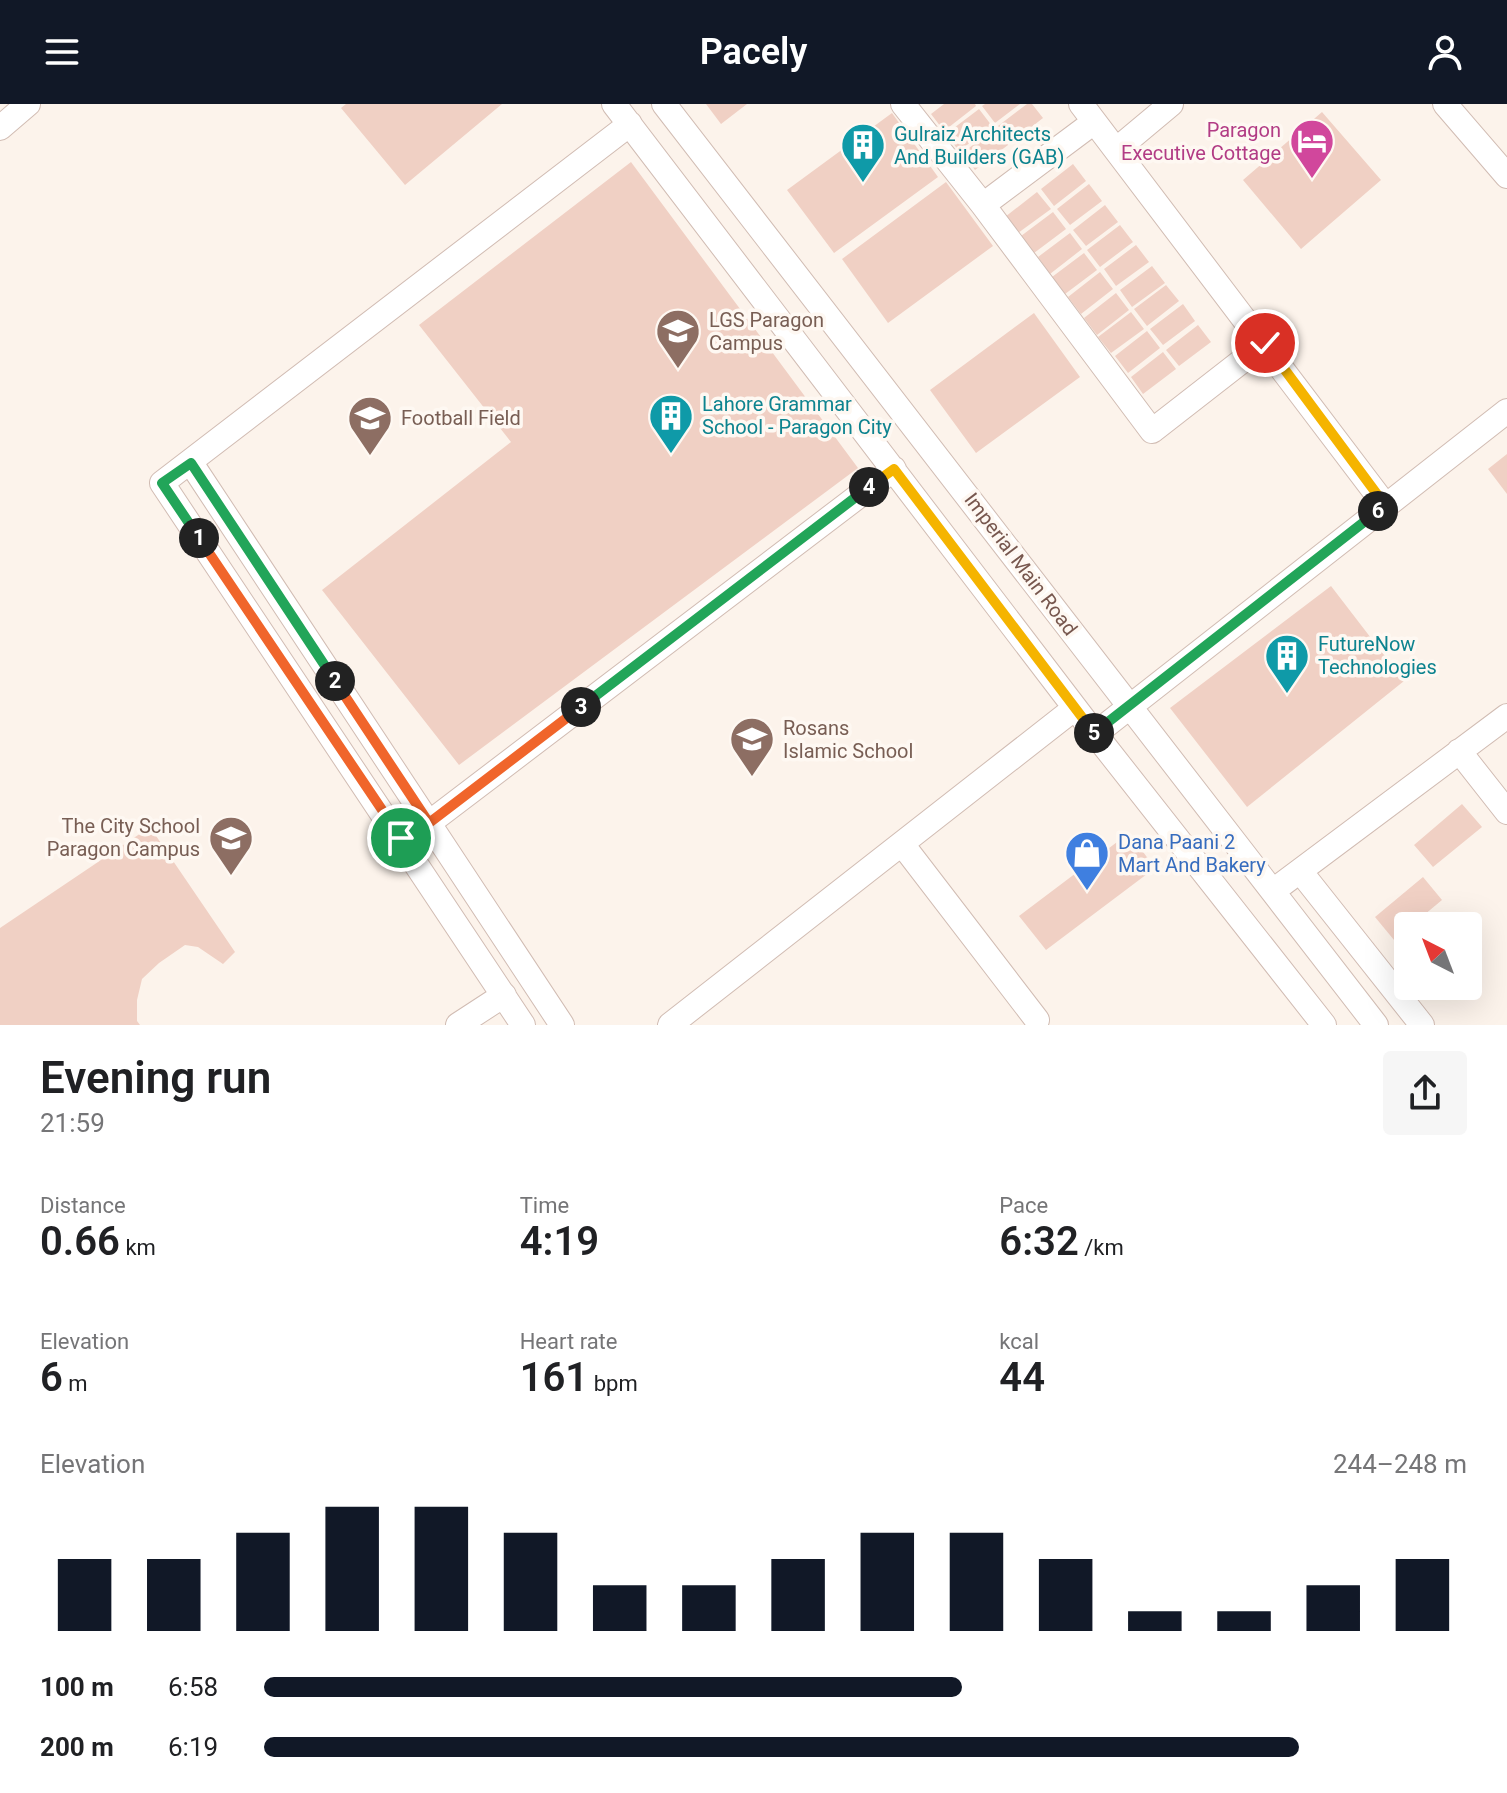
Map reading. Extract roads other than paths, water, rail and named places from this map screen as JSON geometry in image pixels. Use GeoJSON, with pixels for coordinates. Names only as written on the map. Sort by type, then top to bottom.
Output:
{"type":"FeatureCollection","features":[{"type":"Feature","properties":{"kind":"street"},"geometry":{"type":"LineString","coordinates":[[0,128],[28,104]]}},
{"type":"Feature","properties":{"kind":"street"},"geometry":{"type":"LineString","coordinates":[[614,104],[1095,734],[1324,1025]]}},
{"type":"Feature","properties":{"kind":"street","name":"Imperial Main Road"},"geometry":{"type":"LineString","coordinates":[[664,104],[1376,1025]]}},
{"type":"Feature","properties":{"kind":"street"},"geometry":{"type":"LineString","coordinates":[[903,104],[983,205],[1152,431],[1265,343]]}},
{"type":"Feature","properties":{"kind":"street"},"geometry":{"type":"LineString","coordinates":[[1116,150],[1171,104]]}},
{"type":"Feature","properties":{"kind":"street"},"geometry":{"type":"LineString","coordinates":[[1445,104],[1507,176]]}},
{"type":"Feature","properties":{"kind":"street"},"geometry":{"type":"LineString","coordinates":[[983,205],[1087,113],[1265,343],[1385,505]]}},
{"type":"Feature","properties":{"kind":"street"},"geometry":{"type":"LineString","coordinates":[[523,1025],[162,483],[630,124]]}},
{"type":"Feature","properties":{"kind":"street"},"geometry":{"type":"LineString","coordinates":[[1095,734],[1507,411]]}},
{"type":"Feature","properties":{"kind":"street"},"geometry":{"type":"LineString","coordinates":[[191,463],[562,1025]]}},
{"type":"Feature","properties":{"kind":"street"},"geometry":{"type":"LineString","coordinates":[[429,823],[894,469]]}},
{"type":"Feature","properties":{"kind":"street"},"geometry":{"type":"LineString","coordinates":[[670,1025],[1075,708]]}},
{"type":"Feature","properties":{"kind":"street"},"geometry":{"type":"LineString","coordinates":[[1273,891],[1507,716]]}},
{"type":"Feature","properties":{"kind":"street"},"geometry":{"type":"LineString","coordinates":[[1459,751],[1507,812]]}},
{"type":"Feature","properties":{"kind":"street"},"geometry":{"type":"LineString","coordinates":[[902,844],[1037,1020]]}},
{"type":"Feature","properties":{"kind":"street"},"geometry":{"type":"LineString","coordinates":[[1300,871],[1422,1025]]}},
{"type":"Feature","properties":{"kind":"street"},"geometry":{"type":"LineString","coordinates":[[458,1025],[504,995]]}},
{"type":"Feature","properties":{"kind":"place","name":"Paragon Executive Cottage"},"geometry":{"type":"Point","coordinates":[1312,180]}},
{"type":"Feature","properties":{"kind":"place","name":"Gulraiz Architects And Builders (GAB)"},"geometry":{"type":"Point","coordinates":[863,184]}},
{"type":"Feature","properties":{"kind":"place","name":"LGS Paragon Campus"},"geometry":{"type":"Point","coordinates":[678,370]}},
{"type":"Feature","properties":{"kind":"place","name":"Lahore Grammar School - Paragon City"},"geometry":{"type":"Point","coordinates":[671,455]}},
{"type":"Feature","properties":{"kind":"place","name":"Football Field"},"geometry":{"type":"Point","coordinates":[370,457]}},
{"type":"Feature","properties":{"kind":"place","name":"FutureNow Technologies"},"geometry":{"type":"Point","coordinates":[1287,695]}},
{"type":"Feature","properties":{"kind":"place","name":"Rosans Islamic School"},"geometry":{"type":"Point","coordinates":[752,778]}},
{"type":"Feature","properties":{"kind":"place","name":"The City School Paragon Campus"},"geometry":{"type":"Point","coordinates":[231,877]}},
{"type":"Feature","properties":{"kind":"place","name":"Dana Paani 2 Mart And Bakery"},"geometry":{"type":"Point","coordinates":[1087,892]}}]}
